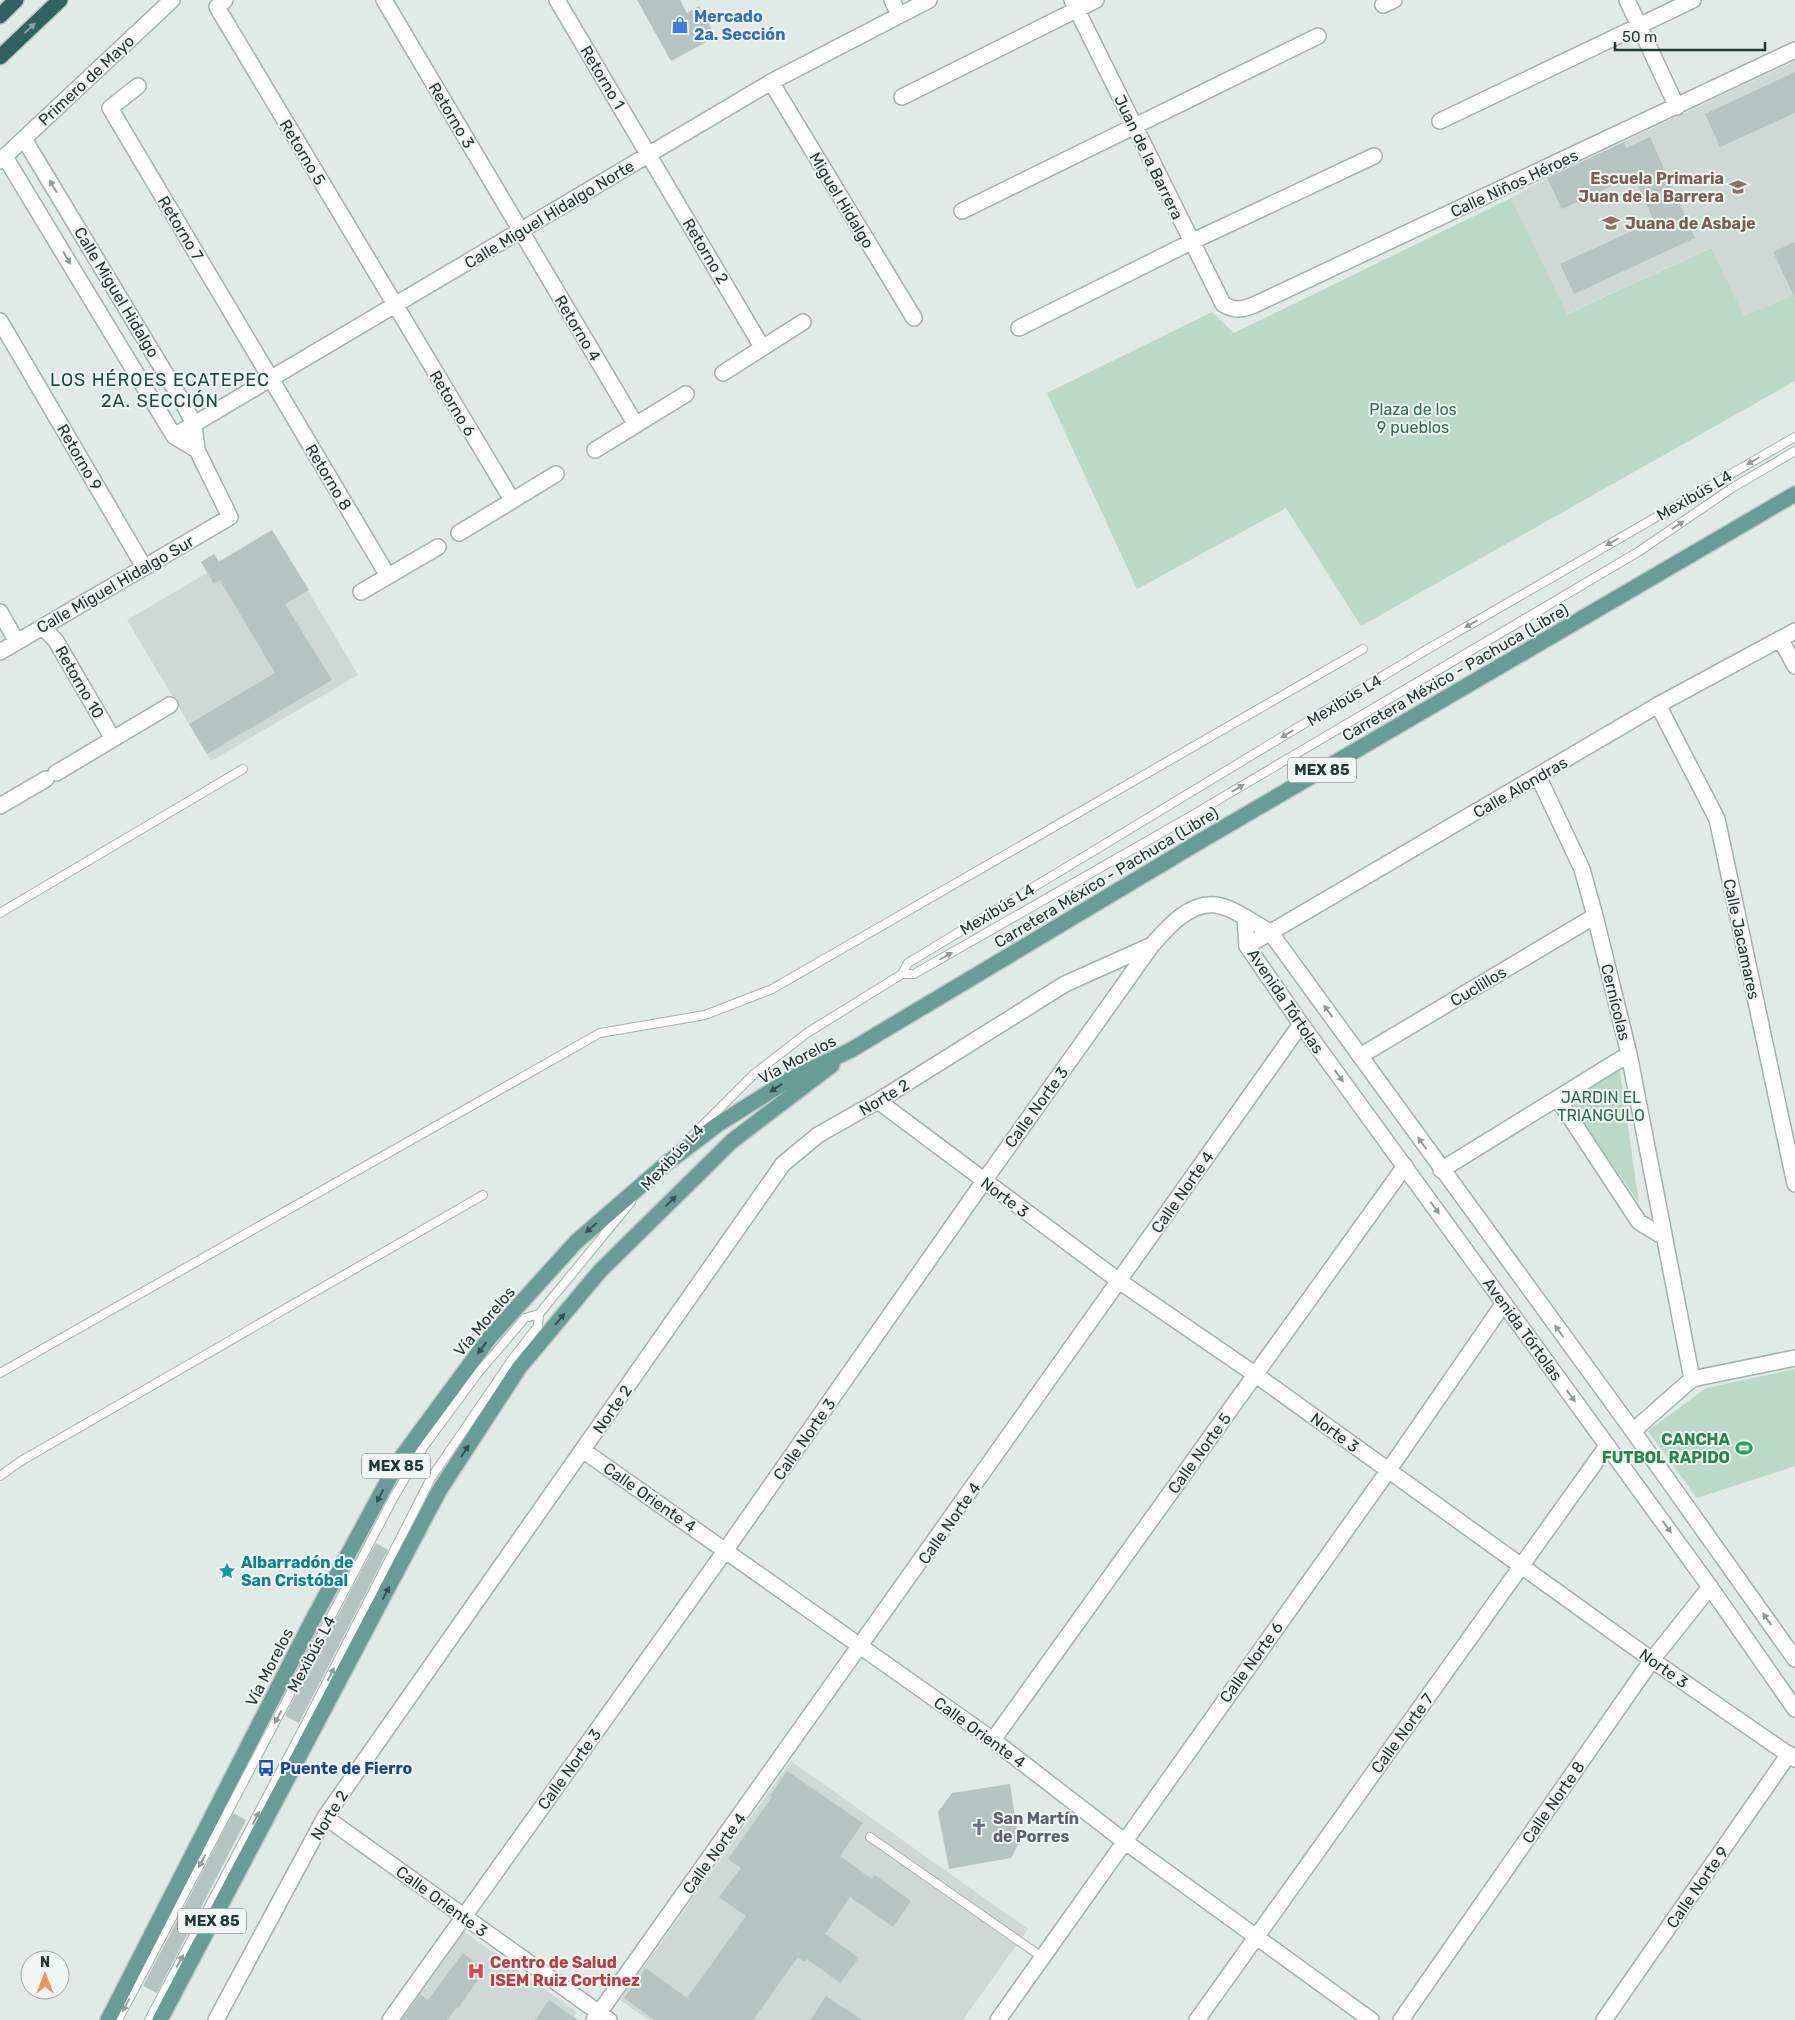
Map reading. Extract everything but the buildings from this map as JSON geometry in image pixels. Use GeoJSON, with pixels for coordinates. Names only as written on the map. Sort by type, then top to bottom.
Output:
{"type":"FeatureCollection","features":[{"type":"Feature","properties":{"kind":"highway"},"geometry":{"type":"LineString","coordinates":[[0,16],[16,0]]}},
{"type":"Feature","properties":{"kind":"highway"},"geometry":{"type":"LineString","coordinates":[[0,57],[60,0]]}},
{"type":"Feature","properties":{"kind":"main road","name":"Carretera México - Pachuca (Libre)"},"geometry":{"type":"LineString","coordinates":[[851,1050],[1199,842],[1795,494]]}},
{"type":"Feature","properties":{"kind":"main road","name":"Vía Morelos"},"geometry":{"type":"LineString","coordinates":[[108,2020],[311,1623],[398,1462],[497,1330],[576,1242],[667,1163],[717,1125],[790,1079],[851,1050]]}},
{"type":"Feature","properties":{"kind":"main road","name":"Vía Morelos"},"geometry":{"type":"LineString","coordinates":[[160,2020],[439,1491],[519,1368],[600,1270],[732,1141],[802,1090],[851,1050]]}},
{"type":"Feature","properties":{"kind":"street","name":"Primero de Mayo"},"geometry":{"type":"LineString","coordinates":[[2,159],[172,0]]}},
{"type":"Feature","properties":{"kind":"street","name":"Retorno 5"},"geometry":{"type":"LineString","coordinates":[[225,0],[218,7],[394,305]]}},
{"type":"Feature","properties":{"kind":"street","name":"Retorno 3"},"geometry":{"type":"LineString","coordinates":[[384,0],[520,230]]}},
{"type":"Feature","properties":{"kind":"street","name":"Retorno 1"},"geometry":{"type":"LineString","coordinates":[[557,0],[649,155]]}},
{"type":"Feature","properties":{"kind":"street"},"geometry":{"type":"LineString","coordinates":[[892,0],[899,15]]}},
{"type":"Feature","properties":{"kind":"street","name":"Calle Miguel Hidalgo Norte"},"geometry":{"type":"LineString","coordinates":[[174,436],[771,82],[929,0]]}},
{"type":"Feature","properties":{"kind":"street"},"geometry":{"type":"LineString","coordinates":[[902,97],[1074,5],[1096,0]]}},
{"type":"Feature","properties":{"kind":"street"},"geometry":{"type":"LineString","coordinates":[[1627,0],[1677,107]]}},
{"type":"Feature","properties":{"kind":"street"},"geometry":{"type":"LineString","coordinates":[[1440,121],[1693,0]]}},
{"type":"Feature","properties":{"kind":"street","name":"Juan de la Barrera"},"geometry":{"type":"LineString","coordinates":[[1074,5],[1222,304],[1231,309]]}},
{"type":"Feature","properties":{"kind":"street"},"geometry":{"type":"LineString","coordinates":[[962,211],[1318,36]]}},
{"type":"Feature","properties":{"kind":"street","name":"Calle Niños Héroes"},"geometry":{"type":"LineString","coordinates":[[1231,309],[1243,310],[1795,50]]}},
{"type":"Feature","properties":{"kind":"street","name":"Miguel Hidalgo"},"geometry":{"type":"LineString","coordinates":[[771,82],[914,318]]}},
{"type":"Feature","properties":{"kind":"street","name":"Retorno 7"},"geometry":{"type":"LineString","coordinates":[[138,86],[110,108],[270,379]]}},
{"type":"Feature","properties":{"kind":"street","name":"Calle Miguel Hidalgo"},"geometry":{"type":"LineString","coordinates":[[24,139],[182,401],[194,424],[197,450],[230,517]]}},
{"type":"Feature","properties":{"kind":"street","name":"Retorno 2"},"geometry":{"type":"LineString","coordinates":[[649,155],[762,347]]}},
{"type":"Feature","properties":{"kind":"street"},"geometry":{"type":"LineString","coordinates":[[1019,328],[1192,242],[1374,156]]}},
{"type":"Feature","properties":{"kind":"street","name":"Calle Miguel Hidalgo"},"geometry":{"type":"LineString","coordinates":[[2,159],[48,227],[174,436],[197,450]]}},
{"type":"Feature","properties":{"kind":"street"},"geometry":{"type":"LineString","coordinates":[[48,227],[70,214]]}},
{"type":"Feature","properties":{"kind":"street","name":"Retorno 4"},"geometry":{"type":"LineString","coordinates":[[520,230],[636,425]]}},
{"type":"Feature","properties":{"kind":"street","name":"Retorno 6"},"geometry":{"type":"LineString","coordinates":[[394,305],[512,500]]}},
{"type":"Feature","properties":{"kind":"street","name":"Retorno 9"},"geometry":{"type":"LineString","coordinates":[[0,321],[144,567]]}},
{"type":"Feature","properties":{"kind":"street"},"geometry":{"type":"LineString","coordinates":[[722,373],[803,322]]}},
{"type":"Feature","properties":{"kind":"street","name":"Retorno 8"},"geometry":{"type":"LineString","coordinates":[[270,379],[388,576]]}},
{"type":"Feature","properties":{"kind":"street"},"geometry":{"type":"LineString","coordinates":[[595,450],[686,394]]}},
{"type":"Feature","properties":{"kind":"street"},"geometry":{"type":"LineString","coordinates":[[459,533],[556,474]]}},
{"type":"Feature","properties":{"kind":"street","name":"Calle Miguel Hidalgo Sur"},"geometry":{"type":"LineString","coordinates":[[0,652],[230,517]]}},
{"type":"Feature","properties":{"kind":"street"},"geometry":{"type":"LineString","coordinates":[[361,592],[438,547]]}},
{"type":"Feature","properties":{"kind":"street"},"geometry":{"type":"LineString","coordinates":[[0,612],[17,642]]}},
{"type":"Feature","properties":{"kind":"street","name":"Retorno 10"},"geometry":{"type":"LineString","coordinates":[[43,627],[56,641],[113,739]]}},
{"type":"Feature","properties":{"kind":"street","name":"Calle Alondras"},"geometry":{"type":"LineString","coordinates":[[1247,946],[1658,706],[1795,632]]}},
{"type":"Feature","properties":{"kind":"street"},"geometry":{"type":"LineString","coordinates":[[1781,640],[1795,666]]}},
{"type":"Feature","properties":{"kind":"street"},"geometry":{"type":"LineString","coordinates":[[0,806],[170,706]]}},
{"type":"Feature","properties":{"kind":"street","name":"Calle Jacamares"},"geometry":{"type":"LineString","coordinates":[[1658,706],[1717,820],[1795,1184]]}},
{"type":"Feature","properties":{"kind":"street","name":"Cernícolas"},"geometry":{"type":"LineString","coordinates":[[1538,776],[1582,869],[1595,916],[1629,1054],[1692,1379]]}},
{"type":"Feature","properties":{"kind":"street","name":"Calle Norte 3"},"geometry":{"type":"LineString","coordinates":[[390,2020],[725,1551],[1152,945],[1169,926],[1190,910],[1215,905],[1230,909],[1244,917]]}},
{"type":"Feature","properties":{"kind":"street","name":"Cuclillos"},"geometry":{"type":"LineString","coordinates":[[1360,1056],[1595,916]]}},
{"type":"Feature","properties":{"kind":"street","name":"Avenida Tórtolas"},"geometry":{"type":"LineString","coordinates":[[1244,917],[1270,932],[1633,1431],[1795,1659]]}},
{"type":"Feature","properties":{"kind":"street","name":"Avenida Tórtolas"},"geometry":{"type":"LineString","coordinates":[[1244,917],[1247,946],[1301,1024],[1710,1587],[1795,1709]]}},
{"type":"Feature","properties":{"kind":"street","name":"Norte 2"},"geometry":{"type":"LineString","coordinates":[[216,2020],[325,1817],[783,1164],[818,1135],[878,1101],[1066,984],[1152,945]]}},
{"type":"Feature","properties":{"kind":"street","name":"Calle Norte 4"},"geometry":{"type":"LineString","coordinates":[[601,2018],[1301,1024]]}},
{"type":"Feature","properties":{"kind":"street"},"geometry":{"type":"LineString","coordinates":[[1442,1170],[1629,1054]]}},
{"type":"Feature","properties":{"kind":"street"},"geometry":{"type":"LineString","coordinates":[[1558,1099],[1639,1222],[1664,1237]]}},
{"type":"Feature","properties":{"kind":"street","name":"Norte 3"},"geometry":{"type":"LineString","coordinates":[[878,1101],[1119,1281],[1256,1375],[1652,1660],[1792,1757]]}},
{"type":"Feature","properties":{"kind":"street","name":"Calle Norte 5"},"geometry":{"type":"LineString","coordinates":[[993,1740],[1405,1166]]}},
{"type":"Feature","properties":{"kind":"street","name":"Calle Norte 6"},"geometry":{"type":"LineString","coordinates":[[998,2020],[1388,1471],[1504,1303]]}},
{"type":"Feature","properties":{"kind":"street"},"geometry":{"type":"LineString","coordinates":[[1633,1431],[1692,1379],[1795,1358]]}},
{"type":"Feature","properties":{"kind":"street","name":"Calle Norte 7"},"geometry":{"type":"LineString","coordinates":[[1197,2020],[1607,1446]]}},
{"type":"Feature","properties":{"kind":"street","name":"Calle Oriente 4"},"geometry":{"type":"LineString","coordinates":[[584,1450],[993,1740],[1124,1841],[1371,2020]]}},
{"type":"Feature","properties":{"kind":"street","name":"Calle Norte 8"},"geometry":{"type":"LineString","coordinates":[[1401,2020],[1652,1660],[1710,1587]]}},
{"type":"Feature","properties":{"kind":"street","name":"Calle Norte 9"},"geometry":{"type":"LineString","coordinates":[[1604,2020],[1792,1757]]}},
{"type":"Feature","properties":{"kind":"street","name":"Calle Oriente 3"},"geometry":{"type":"LineString","coordinates":[[325,1817],[464,1916],[601,2018]]}},
{"type":"Feature","properties":{"kind":"lane","name":"Mexibús L4"},"geometry":{"type":"LineString","coordinates":[[118,2020],[394,1497],[424,1446],[478,1373],[525,1318],[539,1314],[641,1190],[753,1075],[807,1033],[902,974],[908,963],[1421,653],[1795,437]]}},
{"type":"Feature","properties":{"kind":"lane","name":"Mexibús L4"},"geometry":{"type":"LineString","coordinates":[[902,974],[914,974],[1201,810],[1638,552],[1732,488],[1795,452]]}},
{"type":"Feature","properties":{"kind":"lane"},"geometry":{"type":"LineString","coordinates":[[0,1373],[600,1033],[705,1015],[772,989],[1363,649]]}},
{"type":"Feature","properties":{"kind":"lane"},"geometry":{"type":"LineString","coordinates":[[0,912],[243,769]]}},
{"type":"Feature","properties":{"kind":"lane"},"geometry":{"type":"LineString","coordinates":[[0,1476],[22,1461],[483,1195]]}},
{"type":"Feature","properties":{"kind":"lane","name":"Mexibús L4"},"geometry":{"type":"LineString","coordinates":[[149,2020],[302,1730],[431,1478],[511,1361],[538,1326],[539,1314]]}},
{"type":"Feature","properties":{"kind":"lane"},"geometry":{"type":"LineString","coordinates":[[870,1837],[1042,1957]]}},
{"type":"Feature","properties":{"kind":"shaded area"},"geometry":{"type":"Polygon","coordinates":[[[1795,61],[1795,294],[1744,316],[1710,248],[1566,314],[1511,198],[1547,178],[1795,61]]]}},
{"type":"Feature","properties":{"kind":"shaded area"},"geometry":{"type":"Polygon","coordinates":[[[272,530],[358,675],[211,761],[127,620],[207,573],[201,562],[214,554],[219,561],[272,530]]]}},
{"type":"Feature","properties":{"kind":"shaded area"},"geometry":{"type":"Polygon","coordinates":[[[791,1761],[1028,1929],[963,2020],[649,2020],[620,2000],[791,1761]]]}},
{"type":"Feature","properties":{"kind":"shaded area","name":"Centro de Salud ISEM Ruiz Cortinez"},"geometry":{"type":"Polygon","coordinates":[[[462,1930],[577,2012],[571,2020],[400,2020],[462,1930]]]}},
{"type":"Feature","properties":{"kind":"green space","name":"Plaza de los 9 pueblos"},"geometry":{"type":"Polygon","coordinates":[[[1511,198],[1567,314],[1711,248],[1744,316],[1795,294],[1795,381],[1361,626],[1286,508],[1137,589],[1047,393],[1212,312],[1234,333],[1511,198]]]}},
{"type":"Feature","properties":{"kind":"green space","name":"JARDIN EL TRIANGULO"},"geometry":{"type":"Polygon","coordinates":[[[1619,1066],[1639,1203],[1567,1099],[1619,1066]]]}},
{"type":"Feature","properties":{"kind":"green space"},"geometry":{"type":"Polygon","coordinates":[[[1795,1369],[1795,1466],[1697,1498],[1648,1431],[1706,1388],[1795,1369]]]}},
{"type":"Feature","properties":{"kind":"place","name":"Mercado 2a. Sección"},"geometry":{"type":"Point","coordinates":[680,25]}},
{"type":"Feature","properties":{"kind":"place","name":"Escuela Primaria Juan de la Barrera"},"geometry":{"type":"Point","coordinates":[1738,187]}},
{"type":"Feature","properties":{"kind":"place","name":"Juana de Asbaje"},"geometry":{"type":"Point","coordinates":[1611,223]}},
{"type":"Feature","properties":{"kind":"place","name":"CANCHA FUTBOL RAPIDO"},"geometry":{"type":"Point","coordinates":[1744,1448]}},
{"type":"Feature","properties":{"kind":"place","name":"Albarradón de San Cristóbal"},"geometry":{"type":"Point","coordinates":[227,1571]}},
{"type":"Feature","properties":{"kind":"place","name":"Puente de Fierro"},"geometry":{"type":"Point","coordinates":[266,1768]}},
{"type":"Feature","properties":{"kind":"place","name":"San Martín de Porres"},"geometry":{"type":"Point","coordinates":[979,1827]}},
{"type":"Feature","properties":{"kind":"place","name":"Centro de Salud ISEM Ruiz Cortinez"},"geometry":{"type":"Point","coordinates":[476,1971]}},
{"type":"Feature","properties":{"kind":"district","name":"LOS HÉROES ECATEPEC 2A. SECCIÓN"},"geometry":{"type":"Point","coordinates":[160,390]}}]}
